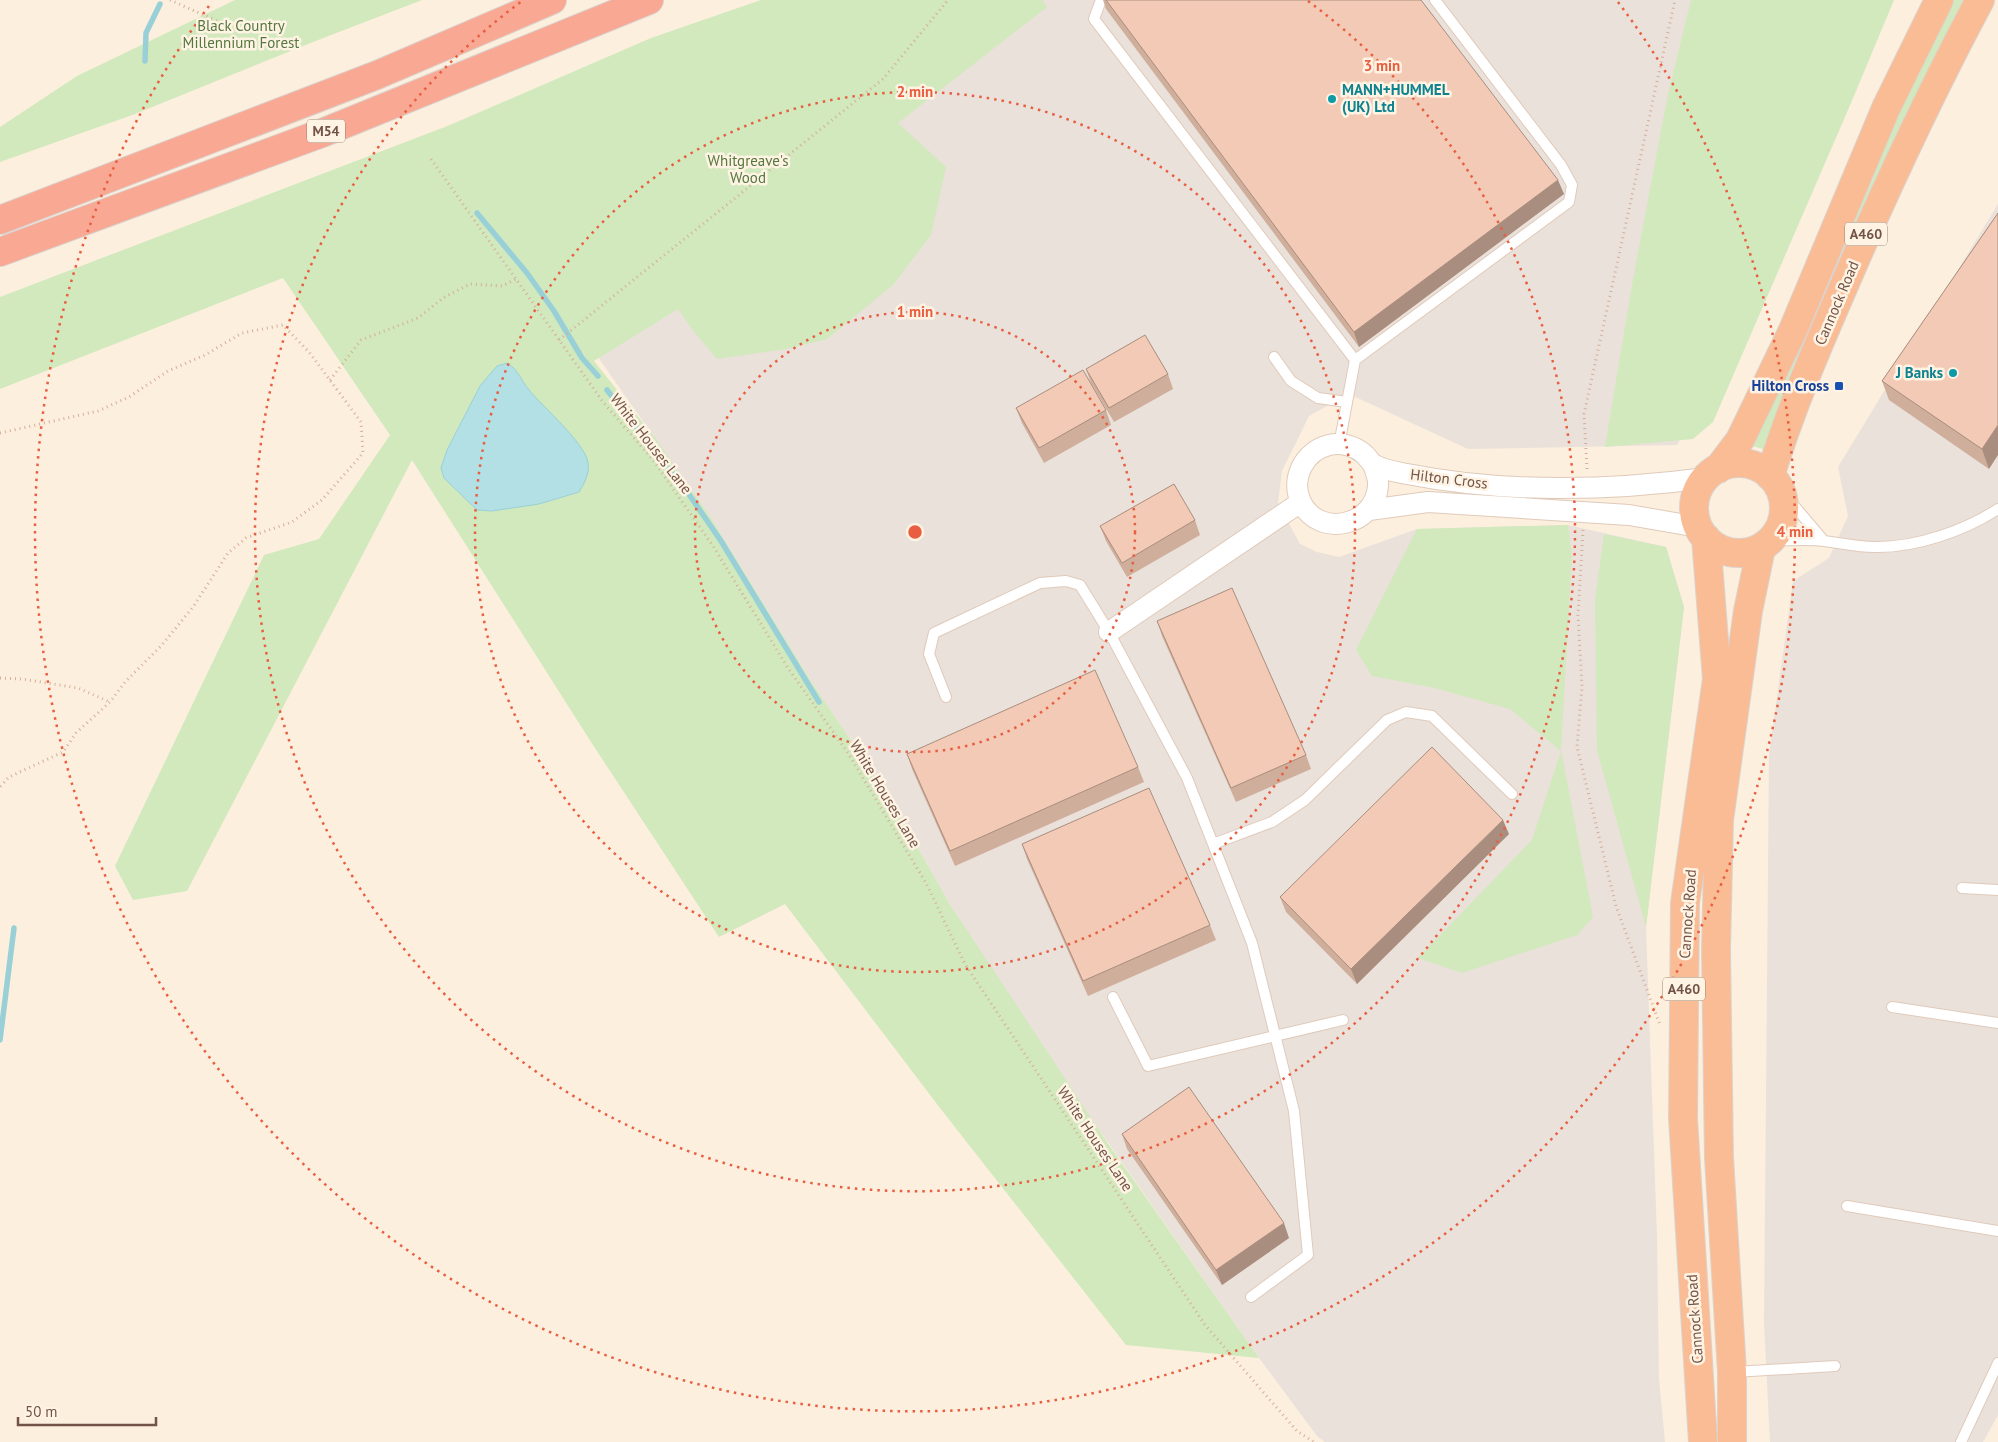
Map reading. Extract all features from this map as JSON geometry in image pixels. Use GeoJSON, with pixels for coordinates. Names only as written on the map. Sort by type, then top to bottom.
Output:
{"type":"FeatureCollection","features":[{"type":"Feature","properties":{"kind":"highway","name":"M54"},"geometry":{"type":"LineString","coordinates":[[0,220],[377,75],[552,0]]}},
{"type":"Feature","properties":{"kind":"highway","name":"M54"},"geometry":{"type":"LineString","coordinates":[[0,252],[322,133],[649,0]]}},
{"type":"Feature","properties":{"kind":"highway","name":"Cannock Road"},"geometry":{"type":"LineString","coordinates":[[1712,473],[1740,440],[1793,330],[1886,108],[1939,0]]}},
{"type":"Feature","properties":{"kind":"highway","name":"Cannock Road"},"geometry":{"type":"LineString","coordinates":[[1775,482],[1780,444],[1806,373],[1906,145],[1980,0]]}},
{"type":"Feature","properties":{"kind":"highway"},"geometry":{"type":"LineString","coordinates":[[1744,464],[1763,470],[1775,482],[1783,498],[1784,514],[1779,529],[1766,544],[1751,551],[1731,552],[1713,545],[1702,532],[1694,506],[1700,487],[1712,473],[1727,465],[1744,464]]}},
{"type":"Feature","properties":{"kind":"highway","name":"Cannock Road"},"geometry":{"type":"LineString","coordinates":[[1702,532],[1717,679],[1685,903],[1683,1118],[1703,1442]]}},
{"type":"Feature","properties":{"kind":"highway","name":"Cannock Road"},"geometry":{"type":"LineString","coordinates":[[1732,1442],[1732,1372],[1718,1158],[1716,950],[1719,820],[1748,611],[1766,544]]}},
{"type":"Feature","properties":{"kind":"street"},"geometry":{"type":"LineString","coordinates":[[1109,632],[1301,502],[1298,479],[1307,458],[1318,449],[1330,445],[1339,445]]}},
{"type":"Feature","properties":{"kind":"street","name":"Hilton Cross"},"geometry":{"type":"LineString","coordinates":[[1339,445],[1353,447],[1365,454],[1373,464],[1397,472],[1436,480],[1516,487],[1660,484],[1712,473]]}},
{"type":"Feature","properties":{"kind":"street"},"geometry":{"type":"LineString","coordinates":[[1369,510],[1375,500],[1378,486],[1378,477],[1373,464]]}},
{"type":"Feature","properties":{"kind":"street","name":"Hilton Cross"},"geometry":{"type":"LineString","coordinates":[[1301,502],[1310,514],[1329,524],[1343,524],[1358,519],[1369,510],[1428,502],[1629,515],[1702,532]]}},
{"type":"Feature","properties":{"kind":"lane"},"geometry":{"type":"LineString","coordinates":[[1101,0],[1094,19],[1355,360]]}},
{"type":"Feature","properties":{"kind":"lane"},"geometry":{"type":"LineString","coordinates":[[1339,445],[1355,360],[1569,202],[1572,185],[1561,165],[1435,0]]}},
{"type":"Feature","properties":{"kind":"lane"},"geometry":{"type":"LineString","coordinates":[[1274,358],[1291,381],[1318,398],[1347,402]]}},
{"type":"Feature","properties":{"kind":"lane"},"geometry":{"type":"LineString","coordinates":[[1775,482],[1824,541]]}},
{"type":"Feature","properties":{"kind":"lane"},"geometry":{"type":"LineString","coordinates":[[1766,544],[1824,541],[1850,546],[1904,546],[1944,534],[1998,509]]}},
{"type":"Feature","properties":{"kind":"lane"},"geometry":{"type":"LineString","coordinates":[[946,697],[929,654],[934,633],[1040,583],[1066,581],[1080,585],[1109,632],[1187,778],[1252,943],[1294,1112],[1308,1255],[1251,1297]]}},
{"type":"Feature","properties":{"kind":"lane"},"geometry":{"type":"LineString","coordinates":[[1213,844],[1272,822],[1305,800],[1387,720],[1406,712],[1432,716],[1512,794]]}},
{"type":"Feature","properties":{"kind":"lane"},"geometry":{"type":"LineString","coordinates":[[1962,888],[1998,890]]}},
{"type":"Feature","properties":{"kind":"lane"},"geometry":{"type":"LineString","coordinates":[[1112,997],[1148,1066],[1343,1020]]}},
{"type":"Feature","properties":{"kind":"lane"},"geometry":{"type":"LineString","coordinates":[[1892,1007],[1998,1023]]}},
{"type":"Feature","properties":{"kind":"lane"},"geometry":{"type":"LineString","coordinates":[[1847,1206],[1998,1231]]}},
{"type":"Feature","properties":{"kind":"lane"},"geometry":{"type":"LineString","coordinates":[[1961,1442],[1998,1363]]}},
{"type":"Feature","properties":{"kind":"lane"},"geometry":{"type":"LineString","coordinates":[[1732,1372],[1835,1366]]}},
{"type":"Feature","properties":{"kind":"path"},"geometry":{"type":"LineString","coordinates":[[170,0],[235,29]]}},
{"type":"Feature","properties":{"kind":"path"},"geometry":{"type":"LineString","coordinates":[[559,340],[883,80],[948,0]]}},
{"type":"Feature","properties":{"kind":"path"},"geometry":{"type":"LineString","coordinates":[[1588,487],[1584,414],[1675,0]]}},
{"type":"Feature","properties":{"kind":"path","name":"White Houses Lane"},"geometry":{"type":"LineString","coordinates":[[431,159],[603,402],[653,460],[713,546],[788,668],[848,753],[926,883],[965,964],[1205,1325],[1297,1431],[1314,1442]]}},
{"type":"Feature","properties":{"kind":"path"},"geometry":{"type":"LineString","coordinates":[[330,380],[361,340],[418,318],[442,298],[470,284],[502,286],[516,279]]}},
{"type":"Feature","properties":{"kind":"path"},"geometry":{"type":"LineString","coordinates":[[0,433],[98,411],[129,397],[168,371],[205,355],[242,333],[283,325],[309,352],[361,422],[363,453],[322,500],[292,522],[246,538],[228,553],[193,607],[161,646],[125,682],[110,702],[76,733],[63,752],[9,777],[0,787]]}},
{"type":"Feature","properties":{"kind":"path"},"geometry":{"type":"LineString","coordinates":[[1585,511],[1578,615],[1582,687],[1577,747],[1616,906],[1663,1032]]}},
{"type":"Feature","properties":{"kind":"path"},"geometry":{"type":"LineString","coordinates":[[0,678],[22,679],[78,688],[110,702]]}},
{"type":"Feature","properties":{"kind":"shaded area"},"geometry":{"type":"Polygon","coordinates":[[[911,0],[1879,0],[1741,327],[1677,445],[1468,449],[1349,394],[1309,416],[1282,471],[1278,503],[1300,544],[1317,552],[1339,557],[1417,529],[1568,525],[1666,547],[1684,607],[1646,927],[1657,1237],[1659,1379],[1665,1442],[1325,1442],[1317,1436],[1259,1358],[1058,1071],[951,906],[886,792],[812,683],[711,518],[534,266],[911,0]]]}},
{"type":"Feature","properties":{"kind":"shaded area"},"geometry":{"type":"Polygon","coordinates":[[[1998,204],[1998,1415],[1983,1442],[1770,1442],[1764,1323],[1769,755],[1793,581],[1829,558],[1848,516],[1838,467],[1998,204]]]}},
{"type":"Feature","properties":{"kind":"green space","name":"Black Country Millennium Forest"},"geometry":{"type":"Polygon","coordinates":[[[235,0],[422,0],[135,114],[0,162],[0,127],[77,76],[235,0]]]}},
{"type":"Feature","properties":{"kind":"green space","name":"Whitgreave's Wood"},"geometry":{"type":"Polygon","coordinates":[[[761,0],[1042,0],[1047,7],[898,123],[946,167],[931,235],[893,285],[827,339],[786,349],[717,359],[694,332],[678,309],[594,361],[656,439],[711,518],[812,683],[886,792],[951,906],[1109,1145],[1259,1358],[1126,1345],[940,1108],[785,904],[719,937],[591,742],[412,460],[187,891],[133,900],[115,866],[264,555],[319,539],[390,435],[283,278],[0,389],[0,297],[450,125],[651,38],[761,0]]]}},
{"type":"Feature","properties":{"kind":"green space"},"geometry":{"type":"Polygon","coordinates":[[[1691,0],[1894,0],[1713,422],[1693,439],[1605,447],[1632,285],[1668,94],[1691,0]]]}},
{"type":"Feature","properties":{"kind":"green space"},"geometry":{"type":"Polygon","coordinates":[[[1951,0],[1963,0],[1883,163],[1770,451],[1749,445],[1848,221],[1951,0]]]}},
{"type":"Feature","properties":{"kind":"green space"},"geometry":{"type":"Polygon","coordinates":[[[1568,525],[1572,555],[1561,750],[1593,917],[1577,935],[1462,973],[1418,958],[1532,840],[1561,751],[1510,709],[1435,688],[1372,676],[1356,650],[1417,529],[1568,525]]]}},
{"type":"Feature","properties":{"kind":"green space"},"geometry":{"type":"Polygon","coordinates":[[[1604,534],[1666,547],[1684,607],[1646,927],[1597,750],[1595,600],[1604,534]]]}},
{"type":"Feature","properties":{"kind":"water"},"geometry":{"type":"Polygon","coordinates":[[[507,363],[580,446],[588,463],[588,471],[585,482],[579,492],[539,504],[492,511],[477,510],[444,478],[441,468],[447,450],[480,386],[497,366],[507,363]]]}},
{"type":"Feature","properties":{"kind":"building","name":"MANN+HUMMEL (UK) Ltd"},"geometry":{"type":"Polygon","coordinates":[[[1106,0],[1421,0],[1558,180],[1354,332],[1106,0]]]}},
{"type":"Feature","properties":{"kind":"building"},"geometry":{"type":"Polygon","coordinates":[[[1998,213],[1998,425],[1982,449],[1882,381],[1998,213]]]}},
{"type":"Feature","properties":{"kind":"building"},"geometry":{"type":"Polygon","coordinates":[[[1145,335],[1168,374],[1109,408],[1086,369],[1145,335]]]}},
{"type":"Feature","properties":{"kind":"building"},"geometry":{"type":"Polygon","coordinates":[[[1083,370],[1106,410],[1039,448],[1016,408],[1083,370]]]}},
{"type":"Feature","properties":{"kind":"building"},"geometry":{"type":"Polygon","coordinates":[[[1174,484],[1195,520],[1122,563],[1100,526],[1174,484]]]}},
{"type":"Feature","properties":{"kind":"building"},"geometry":{"type":"Polygon","coordinates":[[[1232,588],[1306,755],[1231,788],[1157,621],[1232,588]]]}},
{"type":"Feature","properties":{"kind":"building"},"geometry":{"type":"Polygon","coordinates":[[[1095,670],[1138,767],[950,851],[907,754],[1095,670]]]}},
{"type":"Feature","properties":{"kind":"building"},"geometry":{"type":"Polygon","coordinates":[[[1432,747],[1503,820],[1351,969],[1280,897],[1432,747]]]}},
{"type":"Feature","properties":{"kind":"building"},"geometry":{"type":"Polygon","coordinates":[[[1149,788],[1210,925],[1083,981],[1022,844],[1149,788]]]}},
{"type":"Feature","properties":{"kind":"building"},"geometry":{"type":"Polygon","coordinates":[[[1189,1087],[1284,1223],[1216,1270],[1122,1134],[1189,1087]]]}},
{"type":"Feature","properties":{"kind":"waterway"},"geometry":{"type":"LineString","coordinates":[[145,61],[146,33],[160,4]]}},
{"type":"Feature","properties":{"kind":"waterway"},"geometry":{"type":"LineString","coordinates":[[477,213],[527,273],[554,311],[582,358],[598,376]]}},
{"type":"Feature","properties":{"kind":"waterway"},"geometry":{"type":"LineString","coordinates":[[607,390],[686,490],[721,541],[819,702]]}},
{"type":"Feature","properties":{"kind":"waterway"},"geometry":{"type":"LineString","coordinates":[[0,1040],[14,928]]}},
{"type":"Feature","properties":{"kind":"place","name":"MANN+HUMMEL (UK) Ltd"},"geometry":{"type":"Point","coordinates":[1332,99]}},
{"type":"Feature","properties":{"kind":"place","name":"J Banks"},"geometry":{"type":"Point","coordinates":[1953,373]}},
{"type":"Feature","properties":{"kind":"place","name":"Hilton Cross"},"geometry":{"type":"Point","coordinates":[1839,386]}}]}
